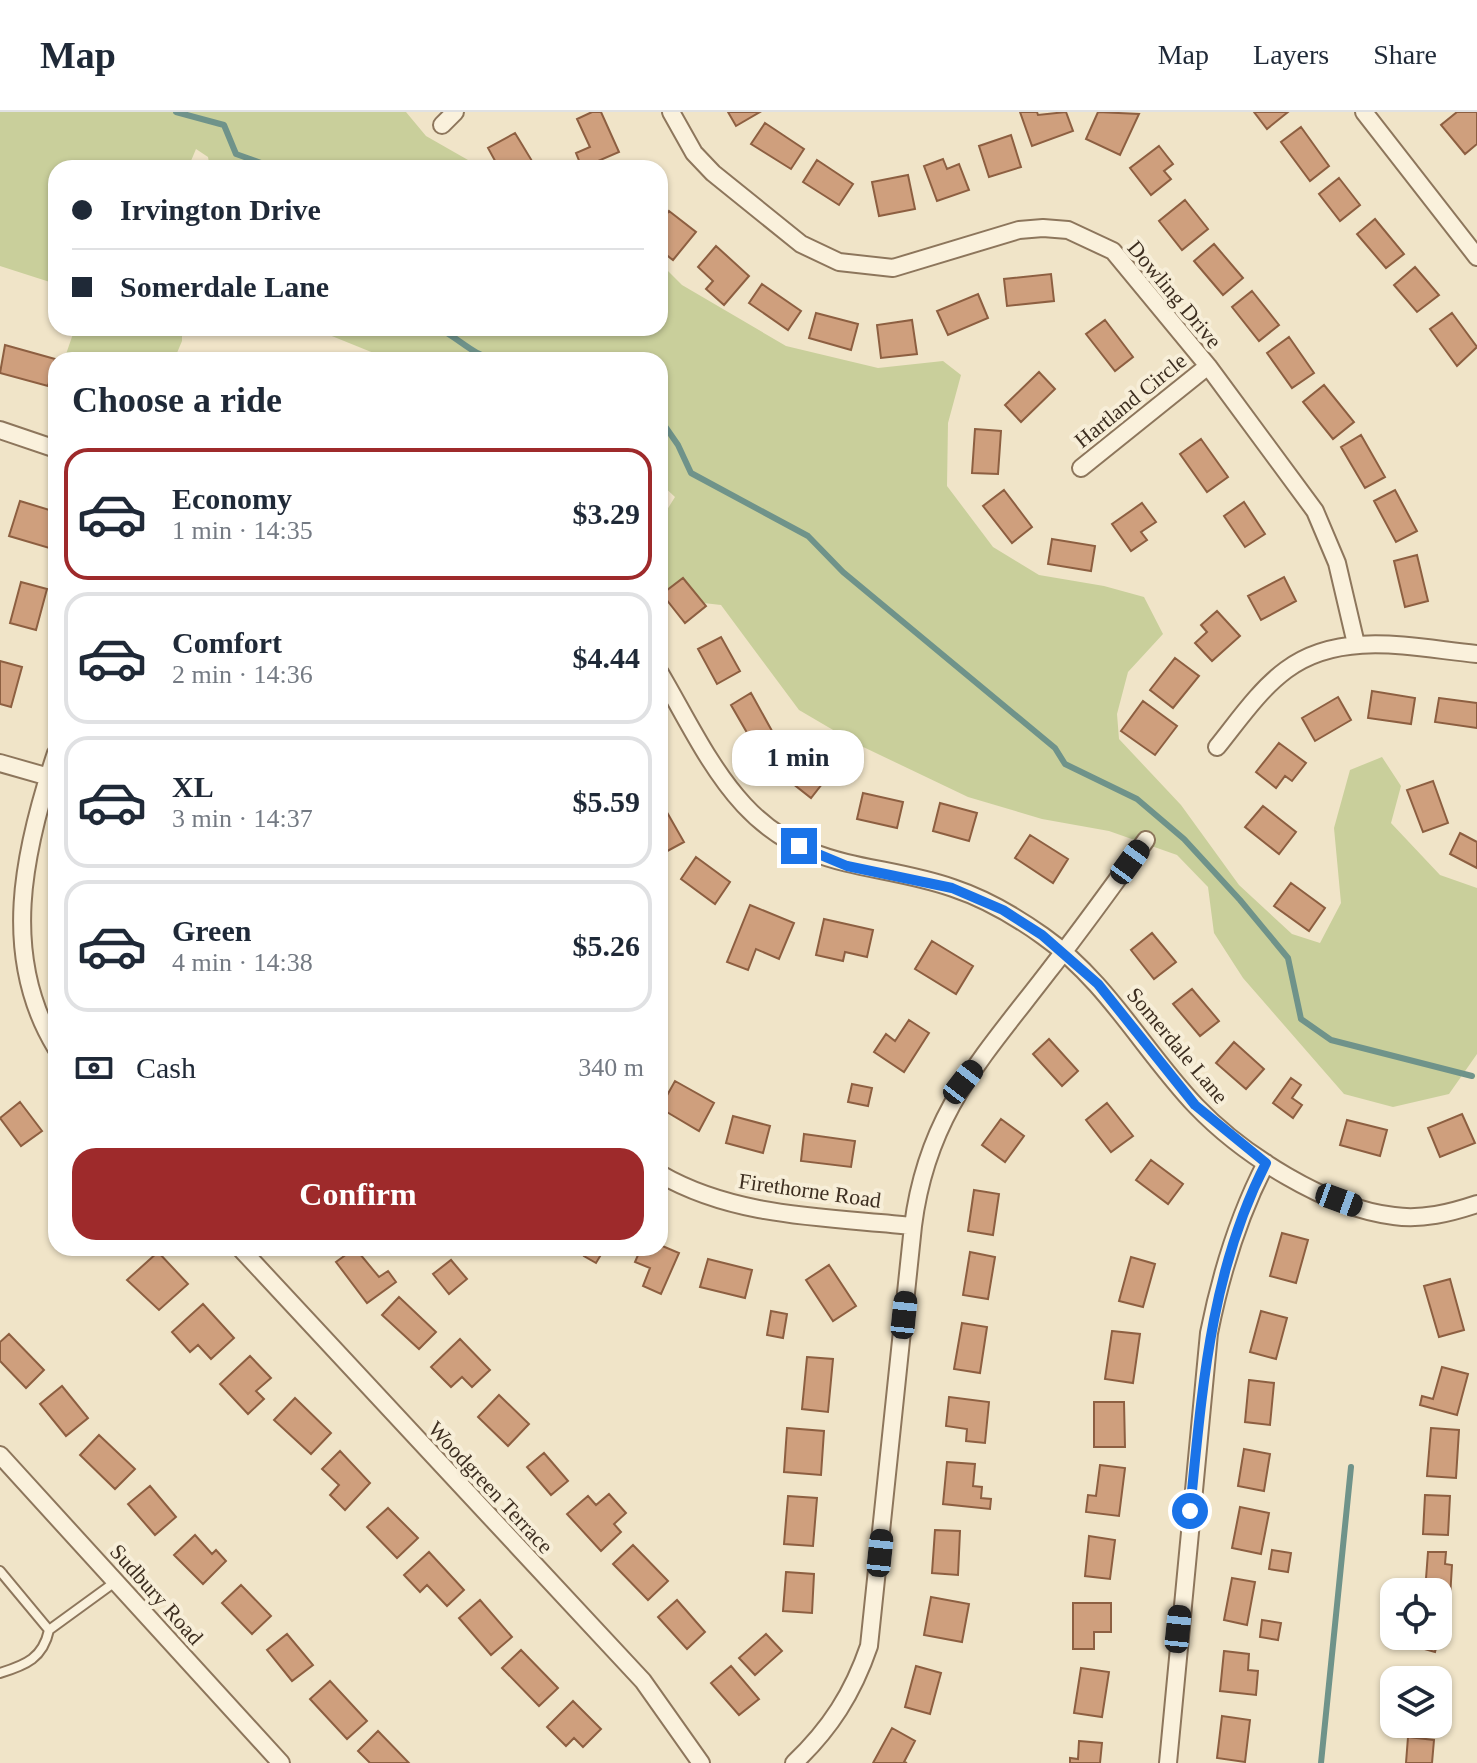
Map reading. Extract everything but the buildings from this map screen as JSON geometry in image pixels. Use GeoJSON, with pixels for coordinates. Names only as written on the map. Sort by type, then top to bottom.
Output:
{"type":"FeatureCollection","features":[{"type":"Feature","properties":{"kind":"street"},"geometry":{"type":"LineString","coordinates":[[442,125],[455,112]]}},
{"type":"Feature","properties":{"kind":"street","name":"Dowling Drive"},"geometry":{"type":"LineString","coordinates":[[671,112],[694,153],[713,173],[801,244],[839,262],[893,268],[1019,230],[1043,228],[1091,238],[1121,258],[1208,366],[1315,511],[1337,563],[1356,644]]}},
{"type":"Feature","properties":{"kind":"street"},"geometry":{"type":"LineString","coordinates":[[1364,112],[1477,257]]}},
{"type":"Feature","properties":{"kind":"street","name":"Hartland Circle"},"geometry":{"type":"LineString","coordinates":[[1081,468],[1208,366]]}},
{"type":"Feature","properties":{"kind":"street"},"geometry":{"type":"LineString","coordinates":[[0,430],[48,446]]}},
{"type":"Feature","properties":{"kind":"street"},"geometry":{"type":"LineString","coordinates":[[1217,747],[1259,696],[1286,670],[1318,652],[1356,644],[1477,654]]}},
{"type":"Feature","properties":{"kind":"street","name":"Somerdale Lane"},"geometry":{"type":"LineString","coordinates":[[668,687],[722,778],[756,817],[784,838],[831,861],[933,882],[982,899],[1064,952],[1098,984],[1195,1105],[1266,1163],[1296,1181],[1373,1212],[1427,1216],[1476,1206]]}},
{"type":"Feature","properties":{"kind":"street"},"geometry":{"type":"LineString","coordinates":[[0,763],[48,777]]}},
{"type":"Feature","properties":{"kind":"street"},"geometry":{"type":"LineString","coordinates":[[48,789],[13,885],[9,935],[22,991],[48,1035]]}},
{"type":"Feature","properties":{"kind":"street"},"geometry":{"type":"LineString","coordinates":[[794,1763],[838,1714],[858,1677],[869,1646],[920,1177],[948,1106],[1146,840]]}},
{"type":"Feature","properties":{"kind":"street"},"geometry":{"type":"LineString","coordinates":[[1168,1763],[1209,1333],[1218,1288],[1244,1205],[1266,1163]]}},
{"type":"Feature","properties":{"kind":"street","name":"Firethorne Road"},"geometry":{"type":"LineString","coordinates":[[668,1178],[711,1197],[750,1208],[913,1226]]}},
{"type":"Feature","properties":{"kind":"street","name":"Woodgreen Terrace"},"geometry":{"type":"LineString","coordinates":[[247,1256],[643,1681],[701,1763]]}},
{"type":"Feature","properties":{"kind":"street","name":"Sudbury Road"},"geometry":{"type":"LineString","coordinates":[[0,1455],[281,1763]]}},
{"type":"Feature","properties":{"kind":"lane"},"geometry":{"type":"LineString","coordinates":[[0,1571],[49,1630]]}},
{"type":"Feature","properties":{"kind":"lane"},"geometry":{"type":"LineString","coordinates":[[0,1673],[25,1665],[45,1649],[49,1630],[116,1582]]}},
{"type":"Feature","properties":{"kind":"green space"},"geometry":{"type":"Polygon","coordinates":[[[0,112],[406,112],[426,136],[468,160],[209,160],[196,149],[191,160],[48,160],[48,281],[0,266],[0,112]]]}},
{"type":"Feature","properties":{"kind":"green space"},"geometry":{"type":"Polygon","coordinates":[[[668,271],[682,285],[786,346],[878,368],[943,361],[961,375],[948,423],[947,486],[993,547],[1039,575],[1104,586],[1144,597],[1163,634],[1128,672],[1117,714],[1119,739],[1181,805],[1239,885],[1292,934],[1320,943],[1341,903],[1334,828],[1350,770],[1382,757],[1401,786],[1391,823],[1440,875],[1477,888],[1477,1054],[1449,1094],[1393,1107],[1344,1094],[1243,978],[1214,933],[1208,887],[1177,855],[1109,831],[1042,819],[968,797],[857,744],[799,710],[721,605],[668,599],[668,508],[675,497],[668,490],[668,352],[371,352],[332,336],[668,336],[668,271]]]}},
{"type":"Feature","properties":{"kind":"green space"},"geometry":{"type":"Polygon","coordinates":[[[72,336],[182,336],[177,352],[67,352],[72,336]]]}},
{"type":"Feature","properties":{"kind":"waterway"},"geometry":{"type":"LineString","coordinates":[[176,112],[224,125],[236,154],[253,160]]}},
{"type":"Feature","properties":{"kind":"waterway"},"geometry":{"type":"LineString","coordinates":[[451,336],[477,352]]}},
{"type":"Feature","properties":{"kind":"waterway"},"geometry":{"type":"LineString","coordinates":[[668,431],[691,473],[808,536],[843,572],[1055,748],[1065,764],[1137,799],[1184,839],[1288,958],[1301,1019],[1331,1040],[1472,1076]]}},
{"type":"Feature","properties":{"kind":"waterway"},"geometry":{"type":"LineString","coordinates":[[1321,1763],[1351,1467]]}},
{"type":"Feature","properties":{"kind":"route"},"geometry":{"type":"LineString","coordinates":[[799,846],[847,866],[952,888],[982,899],[1042,935],[1098,984],[1195,1105],[1266,1163],[1244,1205],[1218,1288],[1209,1333],[1190,1511]]}}]}
